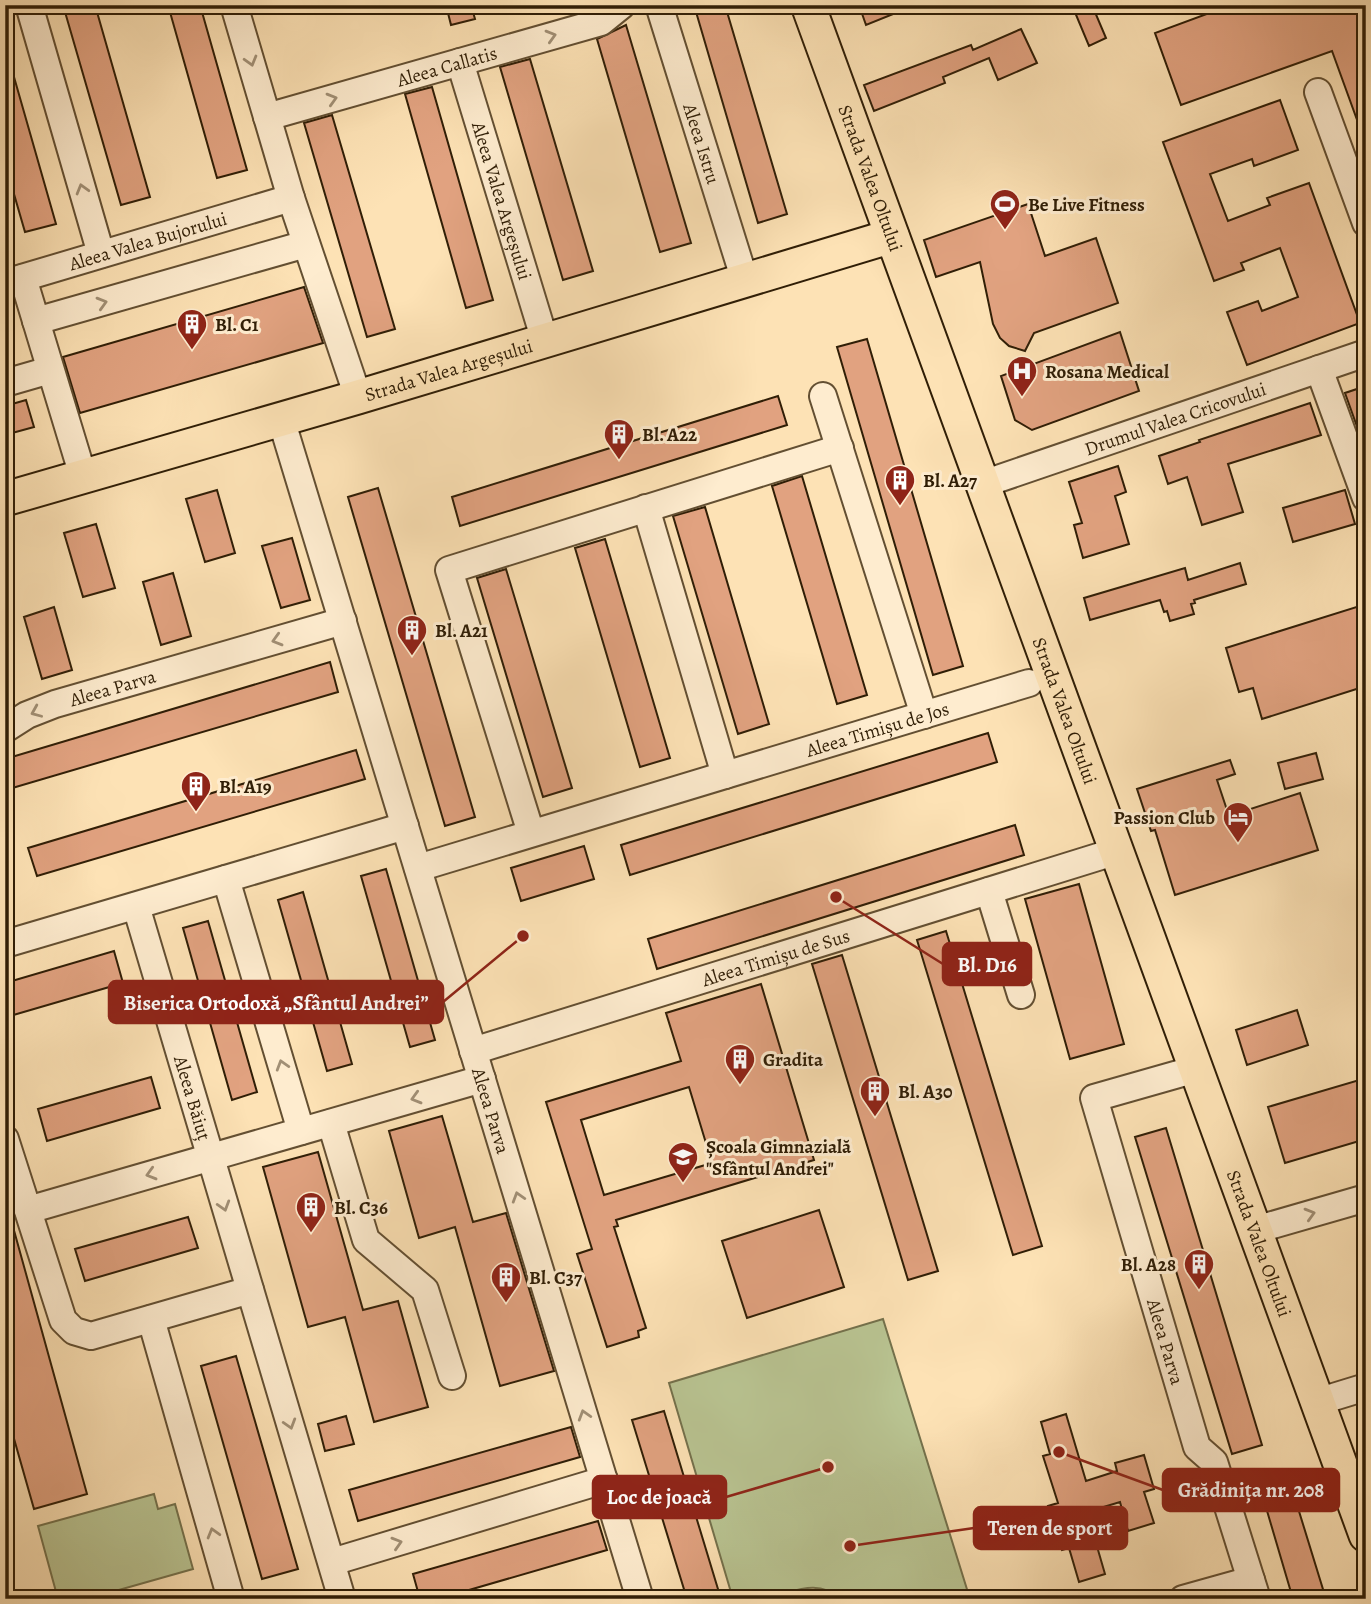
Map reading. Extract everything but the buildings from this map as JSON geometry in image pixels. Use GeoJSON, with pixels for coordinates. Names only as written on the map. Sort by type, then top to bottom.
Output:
{"type":"FeatureCollection","features":[{"type":"Feature","properties":{"kind":"main road","name":"Strada Valea Oltului"},"geometry":{"type":"LineString","coordinates":[[808,5],[1366,1535]]}},
{"type":"Feature","properties":{"kind":"main road","name":"Strada Valea Argeșului"},"geometry":{"type":"LineString","coordinates":[[5,499],[358,397],[892,236]]}},
{"type":"Feature","properties":{"kind":"street"},"geometry":{"type":"LineString","coordinates":[[29,5],[101,254]]}},
{"type":"Feature","properties":{"kind":"street"},"geometry":{"type":"LineString","coordinates":[[234,5],[291,198],[358,397]]}},
{"type":"Feature","properties":{"kind":"street","name":"Aleea Callatis"},"geometry":{"type":"LineString","coordinates":[[267,117],[601,22],[622,5]]}},
{"type":"Feature","properties":{"kind":"street","name":"Aleea Istru"},"geometry":{"type":"LineString","coordinates":[[659,5],[745,281]]}},
{"type":"Feature","properties":{"kind":"street","name":"Aleea Valea Argeșului"},"geometry":{"type":"LineString","coordinates":[[460,62],[545,341]]}},
{"type":"Feature","properties":{"kind":"street"},"geometry":{"type":"LineString","coordinates":[[1318,92],[1366,223]]}},
{"type":"Feature","properties":{"kind":"street","name":"Aleea Valea Bujorului"},"geometry":{"type":"LineString","coordinates":[[14,280],[291,198]]}},
{"type":"Feature","properties":{"kind":"street"},"geometry":{"type":"LineString","coordinates":[[36,321],[306,244]]}},
{"type":"Feature","properties":{"kind":"street"},"geometry":{"type":"LineString","coordinates":[[14,280],[36,321],[83,476]]}},
{"type":"Feature","properties":{"kind":"street","name":"Drumul Valea Cricovului"},"geometry":{"type":"LineString","coordinates":[[983,484],[1366,353]]}},
{"type":"Feature","properties":{"kind":"street"},"geometry":{"type":"LineString","coordinates":[[1319,369],[1366,498]]}},
{"type":"Feature","properties":{"kind":"street"},"geometry":{"type":"LineString","coordinates":[[5,383],[50,370]]}},
{"type":"Feature","properties":{"kind":"street"},"geometry":{"type":"LineString","coordinates":[[823,396],[924,715]]}},
{"type":"Feature","properties":{"kind":"street","name":"Aleea Parva"},"geometry":{"type":"LineString","coordinates":[[281,419],[640,1599]]}},
{"type":"Feature","properties":{"kind":"street"},"geometry":{"type":"LineString","coordinates":[[531,833],[449,570],[840,448]]}},
{"type":"Feature","properties":{"kind":"street"},"geometry":{"type":"LineString","coordinates":[[646,508],[725,775]]}},
{"type":"Feature","properties":{"kind":"street","name":"Aleea Parva"},"geometry":{"type":"LineString","coordinates":[[5,729],[27,715],[55,704],[342,621]]}},
{"type":"Feature","properties":{"kind":"street","name":"Aleea Timișu de Jos"},"geometry":{"type":"LineString","coordinates":[[418,868],[1029,683]]}},
{"type":"Feature","properties":{"kind":"street"},"geometry":{"type":"LineString","coordinates":[[5,944],[405,826]]}},
{"type":"Feature","properties":{"kind":"street","name":"Aleea Timișu de Sus"},"geometry":{"type":"LineString","coordinates":[[473,1051],[1117,851]]}},
{"type":"Feature","properties":{"kind":"street"},"geometry":{"type":"LineString","coordinates":[[226,879],[301,1131]]}},
{"type":"Feature","properties":{"kind":"street"},"geometry":{"type":"LineString","coordinates":[[989,891],[1021,995]]}},
{"type":"Feature","properties":{"kind":"street","name":"Aleea Băiuț"},"geometry":{"type":"LineString","coordinates":[[136,906],[342,1599]]}},
{"type":"Feature","properties":{"kind":"street","name":"Aleea Parva"},"geometry":{"type":"LineString","coordinates":[[1183,1599],[1254,1589],[1214,1462],[1197,1447],[1094,1098],[1196,1069]]}},
{"type":"Feature","properties":{"kind":"street"},"geometry":{"type":"LineString","coordinates":[[28,1210],[482,1079]]}},
{"type":"Feature","properties":{"kind":"street"},"geometry":{"type":"LineString","coordinates":[[331,1122],[366,1240],[425,1290],[452,1376]]}},
{"type":"Feature","properties":{"kind":"street"},"geometry":{"type":"LineString","coordinates":[[5,1139],[63,1320],[74,1331],[90,1336],[250,1290]]}},
{"type":"Feature","properties":{"kind":"street"},"geometry":{"type":"LineString","coordinates":[[1255,1230],[1366,1198]]}},
{"type":"Feature","properties":{"kind":"street"},"geometry":{"type":"LineString","coordinates":[[151,1319],[232,1599]]}},
{"type":"Feature","properties":{"kind":"street"},"geometry":{"type":"LineString","coordinates":[[1317,1402],[1366,1387]]}},
{"type":"Feature","properties":{"kind":"street"},"geometry":{"type":"LineString","coordinates":[[331,1562],[604,1480]]}},
{"type":"Feature","properties":{"kind":"green space"},"geometry":{"type":"Polygon","coordinates":[[[883,1319],[970,1599],[842,1599],[823,1589],[805,1588],[763,1599],[733,1599],[669,1383],[883,1319]]]}},
{"type":"Feature","properties":{"kind":"green space"},"geometry":{"type":"Polygon","coordinates":[[[154,1494],[158,1509],[175,1504],[193,1569],[87,1599],[58,1599],[38,1526],[154,1494]]]}},
{"type":"Feature","properties":{"kind":"place","name":"Be Live Fitness"},"geometry":{"type":"Point","coordinates":[1005,231]}},
{"type":"Feature","properties":{"kind":"place","name":"Bl. C1"},"geometry":{"type":"Point","coordinates":[192,351]}},
{"type":"Feature","properties":{"kind":"place","name":"Rosana Medical"},"geometry":{"type":"Point","coordinates":[1022,398]}},
{"type":"Feature","properties":{"kind":"place","name":"Bl. A22"},"geometry":{"type":"Point","coordinates":[619,461]}},
{"type":"Feature","properties":{"kind":"place","name":"Bl. A27"},"geometry":{"type":"Point","coordinates":[900,507]}},
{"type":"Feature","properties":{"kind":"place","name":"Bl. A21"},"geometry":{"type":"Point","coordinates":[412,657]}},
{"type":"Feature","properties":{"kind":"place","name":"Bl. A19"},"geometry":{"type":"Point","coordinates":[196,813]}},
{"type":"Feature","properties":{"kind":"place","name":"Passion Club"},"geometry":{"type":"Point","coordinates":[1238,844]}},
{"type":"Feature","properties":{"kind":"place","name":"Bl. D16"},"geometry":{"type":"Point","coordinates":[836,897]}},
{"type":"Feature","properties":{"kind":"place","name":"Biserica Ortodoxă „Sfântul Andrei”"},"geometry":{"type":"Point","coordinates":[523,936]}},
{"type":"Feature","properties":{"kind":"place","name":"Gradita"},"geometry":{"type":"Point","coordinates":[740,1086]}},
{"type":"Feature","properties":{"kind":"place","name":"Bl. A30"},"geometry":{"type":"Point","coordinates":[875,1118]}},
{"type":"Feature","properties":{"kind":"place","name":"Școala Gimnazială \"Sfântul Andrei\""},"geometry":{"type":"Point","coordinates":[683,1184]}},
{"type":"Feature","properties":{"kind":"place","name":"Bl. C36"},"geometry":{"type":"Point","coordinates":[311,1234]}},
{"type":"Feature","properties":{"kind":"place","name":"Bl. A28"},"geometry":{"type":"Point","coordinates":[1199,1291]}},
{"type":"Feature","properties":{"kind":"place","name":"Bl. C37"},"geometry":{"type":"Point","coordinates":[506,1304]}},
{"type":"Feature","properties":{"kind":"place","name":"Grădinița nr. 208"},"geometry":{"type":"Point","coordinates":[1059,1452]}},
{"type":"Feature","properties":{"kind":"place","name":"Loc de joacă"},"geometry":{"type":"Point","coordinates":[828,1467]}},
{"type":"Feature","properties":{"kind":"place","name":"Teren de sport"},"geometry":{"type":"Point","coordinates":[850,1546]}}]}
